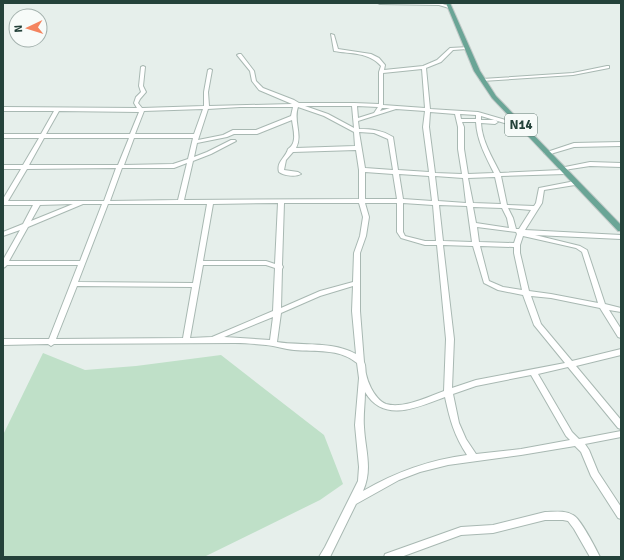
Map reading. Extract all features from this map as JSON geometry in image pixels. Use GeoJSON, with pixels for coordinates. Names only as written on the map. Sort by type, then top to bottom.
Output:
{"type":"FeatureCollection","features":[{"type":"Feature","properties":{"kind":"main road","name":"N14"},"geometry":{"type":"LineString","coordinates":[[448,5],[482,80],[494,97],[575,183],[621,229]]}},
{"type":"Feature","properties":{"kind":"street"},"geometry":{"type":"LineString","coordinates":[[380,3],[448,5]]}},
{"type":"Feature","properties":{"kind":"street"},"geometry":{"type":"LineString","coordinates":[[332,35],[336,50],[362,54],[374,58],[383,66],[381,72],[381,106],[376,114]]}},
{"type":"Feature","properties":{"kind":"street"},"geometry":{"type":"LineString","coordinates":[[381,72],[424,67],[439,61],[452,49],[467,48]]}},
{"type":"Feature","properties":{"kind":"street"},"geometry":{"type":"LineString","coordinates":[[239,55],[252,71],[254,81],[261,89],[292,101],[298,106],[326,115],[353,130],[375,131],[390,138],[400,201],[400,232],[403,237],[425,243],[517,245]]}},
{"type":"Feature","properties":{"kind":"street"},"geometry":{"type":"LineString","coordinates":[[141,110],[136,103],[138,98],[144,92],[141,86],[143,67]]}},
{"type":"Feature","properties":{"kind":"street"},"geometry":{"type":"LineString","coordinates":[[424,67],[427,107],[426,127],[436,203],[450,339],[448,392],[455,423],[462,440],[474,458]]}},
{"type":"Feature","properties":{"kind":"street"},"geometry":{"type":"LineString","coordinates":[[482,80],[573,74],[607,68]]}},
{"type":"Feature","properties":{"kind":"street"},"geometry":{"type":"LineString","coordinates":[[181,201],[205,107],[210,70]]}},
{"type":"Feature","properties":{"kind":"street"},"geometry":{"type":"LineString","coordinates":[[324,557],[329,550],[363,481],[364,467],[359,425],[362,367],[360,361],[356,311],[356,283],[357,253],[363,236],[366,217],[362,202],[362,170],[358,148],[354,104]]}},
{"type":"Feature","properties":{"kind":"street"},"geometry":{"type":"LineString","coordinates":[[3,109],[141,110],[354,104],[397,108],[427,107],[478,114],[521,126]]}},
{"type":"Feature","properties":{"kind":"street"},"geometry":{"type":"LineString","coordinates":[[298,106],[294,117],[296,139],[294,146],[280,166],[281,171],[284,173],[298,174]]}},
{"type":"Feature","properties":{"kind":"street"},"geometry":{"type":"LineString","coordinates":[[356,120],[397,108]]}},
{"type":"Feature","properties":{"kind":"street"},"geometry":{"type":"LineString","coordinates":[[3,203],[26,167],[58,109]]}},
{"type":"Feature","properties":{"kind":"street"},"geometry":{"type":"LineString","coordinates":[[51,343],[107,202],[141,110]]}},
{"type":"Feature","properties":{"kind":"street"},"geometry":{"type":"LineString","coordinates":[[457,112],[460,120],[461,150],[476,244],[486,282],[491,285],[526,293],[602,305],[621,310]]}},
{"type":"Feature","properties":{"kind":"street"},"geometry":{"type":"LineString","coordinates":[[478,114],[484,149],[498,175],[504,206],[517,232],[517,253],[526,293],[538,325],[550,341],[572,364],[621,426]]}},
{"type":"Feature","properties":{"kind":"street"},"geometry":{"type":"LineString","coordinates":[[3,136],[132,136],[196,139],[225,136],[233,132],[257,132],[294,117]]}},
{"type":"Feature","properties":{"kind":"street"},"geometry":{"type":"LineString","coordinates":[[460,120],[507,122]]}},
{"type":"Feature","properties":{"kind":"street"},"geometry":{"type":"LineString","coordinates":[[3,167],[174,166],[233,141]]}},
{"type":"Feature","properties":{"kind":"street"},"geometry":{"type":"LineString","coordinates":[[547,153],[574,144],[621,144]]}},
{"type":"Feature","properties":{"kind":"street"},"geometry":{"type":"LineString","coordinates":[[290,150],[358,148]]}},
{"type":"Feature","properties":{"kind":"street"},"geometry":{"type":"LineString","coordinates":[[362,170],[465,176],[564,170],[590,164],[621,165]]}},
{"type":"Feature","properties":{"kind":"street"},"geometry":{"type":"LineString","coordinates":[[517,232],[536,208],[540,199],[541,189],[575,183]]}},
{"type":"Feature","properties":{"kind":"street"},"geometry":{"type":"LineString","coordinates":[[3,234],[25,224],[110,194]]}},
{"type":"Feature","properties":{"kind":"street"},"geometry":{"type":"LineString","coordinates":[[3,203],[400,201],[536,208]]}},
{"type":"Feature","properties":{"kind":"street"},"geometry":{"type":"LineString","coordinates":[[38,202],[3,264],[82,263]]}},
{"type":"Feature","properties":{"kind":"street"},"geometry":{"type":"LineString","coordinates":[[186,341],[210,202]]}},
{"type":"Feature","properties":{"kind":"street"},"geometry":{"type":"LineString","coordinates":[[274,343],[280,267],[281,202]]}},
{"type":"Feature","properties":{"kind":"street"},"geometry":{"type":"LineString","coordinates":[[473,225],[517,232],[578,247],[585,251],[602,305],[621,335]]}},
{"type":"Feature","properties":{"kind":"street"},"geometry":{"type":"LineString","coordinates":[[517,232],[621,237]]}},
{"type":"Feature","properties":{"kind":"street"},"geometry":{"type":"LineString","coordinates":[[199,263],[266,263],[280,267]]}},
{"type":"Feature","properties":{"kind":"street"},"geometry":{"type":"LineString","coordinates":[[212,339],[241,329],[318,294],[356,283]]}},
{"type":"Feature","properties":{"kind":"street"},"geometry":{"type":"LineString","coordinates":[[75,284],[195,285]]}},
{"type":"Feature","properties":{"kind":"street"},"geometry":{"type":"LineString","coordinates":[[3,342],[51,343],[186,341],[212,339],[332,349],[344,352],[360,361]]}},
{"type":"Feature","properties":{"kind":"street"},"geometry":{"type":"LineString","coordinates":[[362,375],[375,400],[384,407],[393,408],[405,406],[448,392],[460,386],[476,382],[572,364],[621,352]]}},
{"type":"Feature","properties":{"kind":"street"},"geometry":{"type":"LineString","coordinates":[[533,372],[569,434],[584,450],[594,473],[621,515]]}},
{"type":"Feature","properties":{"kind":"street"},"geometry":{"type":"LineString","coordinates":[[354,501],[378,486],[416,469],[440,463],[506,454],[621,434]]}},
{"type":"Feature","properties":{"kind":"street"},"geometry":{"type":"LineString","coordinates":[[389,557],[461,531],[493,529],[545,516],[562,516],[571,518],[595,557]]}},
{"type":"Feature","properties":{"kind":"green space"},"geometry":{"type":"Polygon","coordinates":[[[43,353],[85,370],[136,366],[221,355],[324,435],[343,484],[320,500],[204,557],[3,557],[3,435],[43,353]]]}}]}
